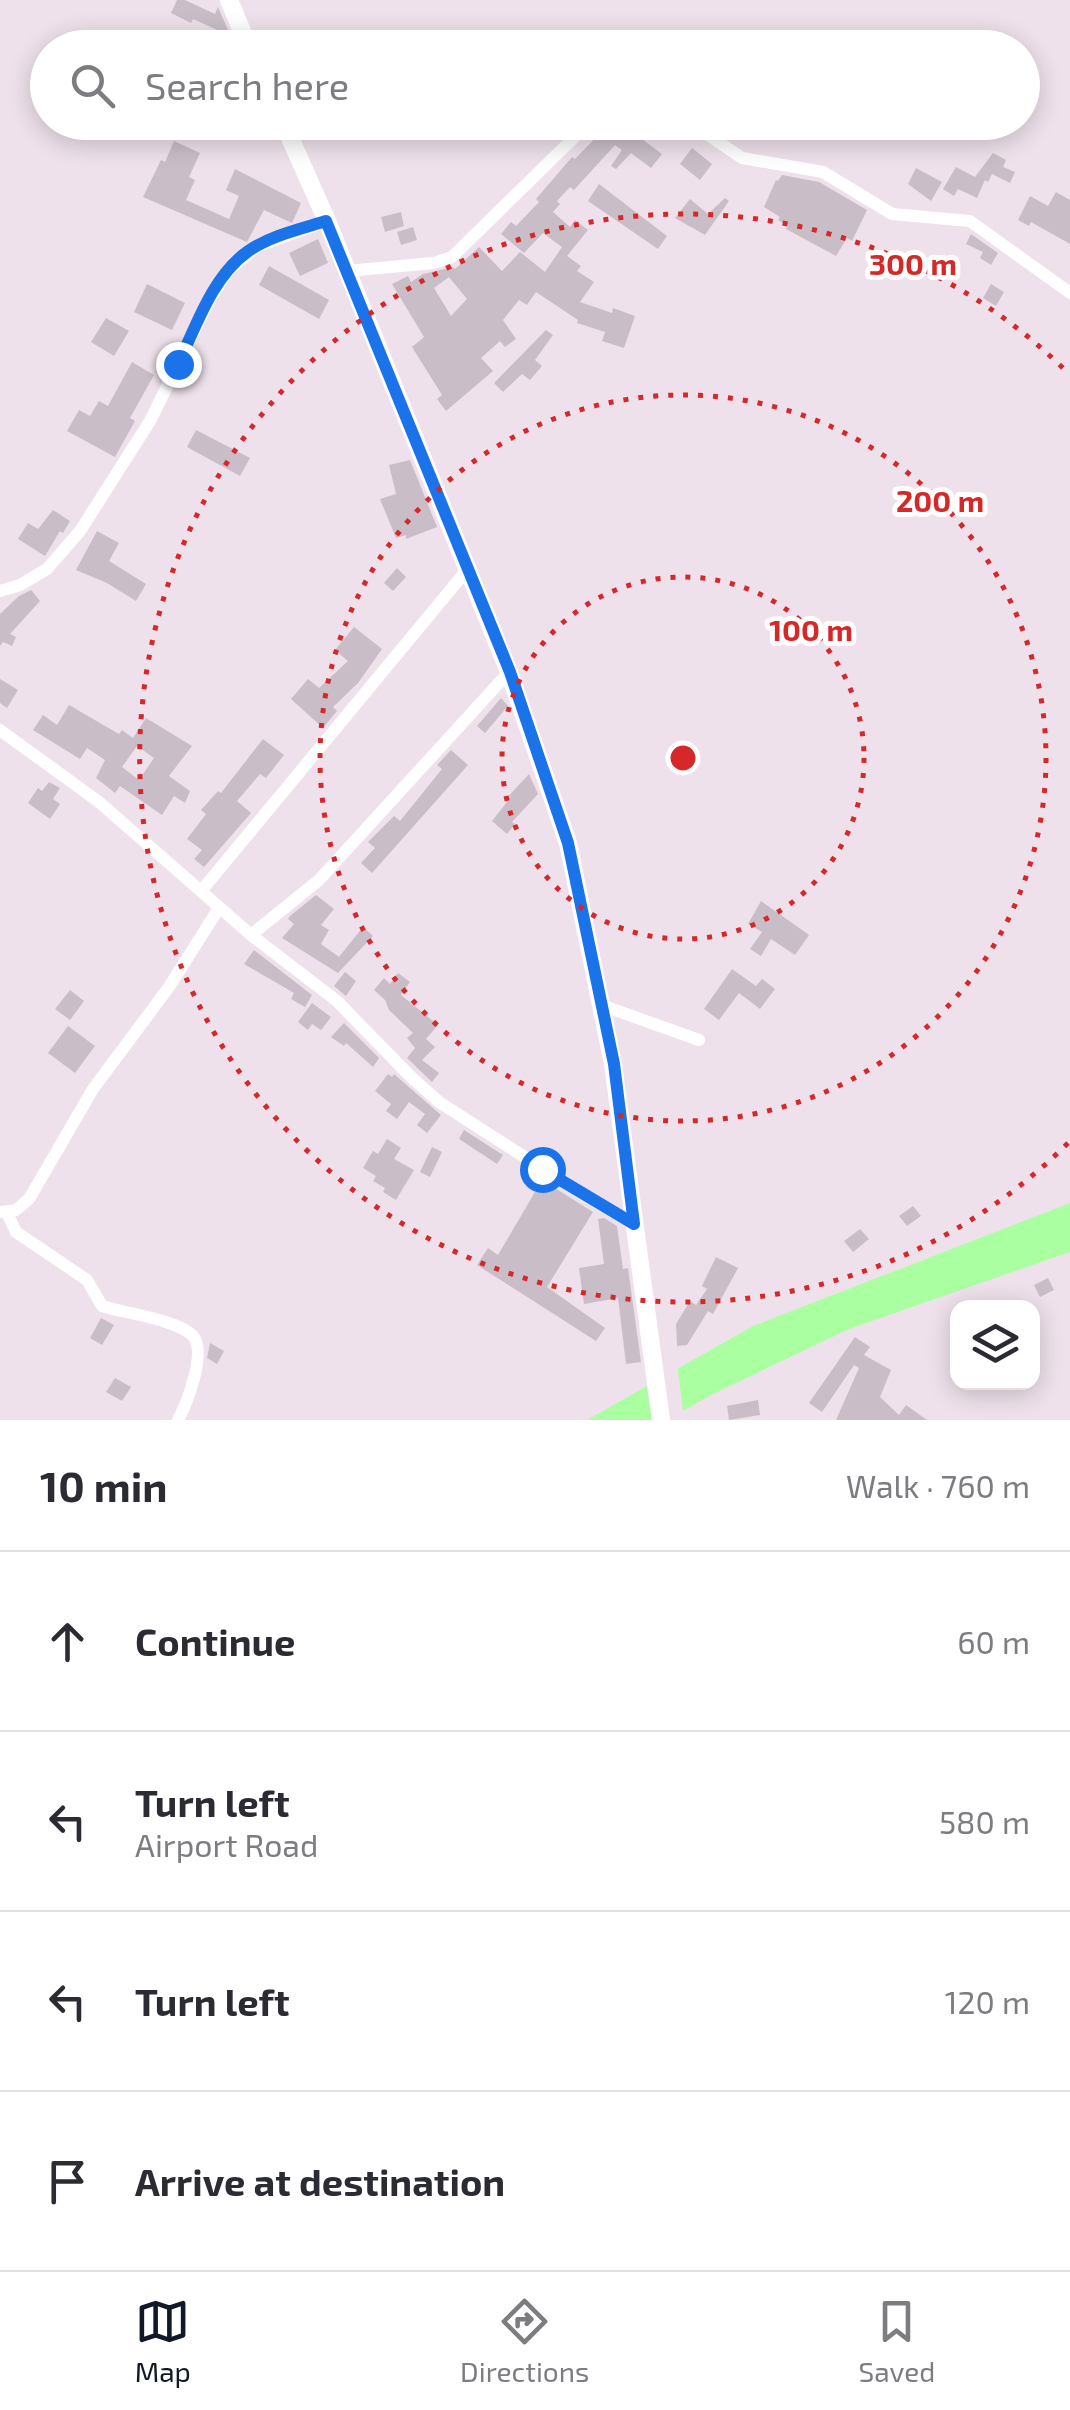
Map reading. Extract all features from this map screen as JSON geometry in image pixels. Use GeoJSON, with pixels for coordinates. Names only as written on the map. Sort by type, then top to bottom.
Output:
{"type":"FeatureCollection","features":[{"type":"Feature","properties":{"kind":"main road"},"geometry":{"type":"LineString","coordinates":[[229,0],[242,30]]}},
{"type":"Feature","properties":{"kind":"main road"},"geometry":{"type":"LineString","coordinates":[[291,140],[510,672],[568,843],[614,1064],[661,1420]]}},
{"type":"Feature","properties":{"kind":"street"},"geometry":{"type":"LineString","coordinates":[[347,271],[433,263],[452,257],[572,140]]}},
{"type":"Feature","properties":{"kind":"street"},"geometry":{"type":"LineString","coordinates":[[716,140],[742,158],[823,172],[892,214],[970,221],[1070,293]]}},
{"type":"Feature","properties":{"kind":"street"},"geometry":{"type":"LineString","coordinates":[[0,592],[47,569],[80,531],[150,422],[211,296],[229,270],[258,246],[326,221]]}},
{"type":"Feature","properties":{"kind":"street"},"geometry":{"type":"LineString","coordinates":[[202,890],[466,571]]}},
{"type":"Feature","properties":{"kind":"street"},"geometry":{"type":"LineString","coordinates":[[251,936],[319,880],[510,672]]}},
{"type":"Feature","properties":{"kind":"street"},"geometry":{"type":"LineString","coordinates":[[0,730],[99,802],[251,936],[337,1001],[439,1102],[634,1224]]}},
{"type":"Feature","properties":{"kind":"street"},"geometry":{"type":"LineString","coordinates":[[178,1420],[187,1402],[196,1364],[196,1340],[192,1335],[156,1320],[102,1306],[87,1280],[16,1232],[4,1213],[29,1199],[94,1090],[169,987],[219,908]]}},
{"type":"Feature","properties":{"kind":"street"},"geometry":{"type":"LineString","coordinates":[[601,1005],[699,1040]]}},
{"type":"Feature","properties":{"kind":"shaded area"},"geometry":{"type":"Polygon","coordinates":[[[1070,1203],[1070,1252],[849,1329],[667,1420],[587,1420],[753,1326],[1070,1203]]]}},
{"type":"Feature","properties":{"kind":"pier"},"geometry":{"type":"Polygon","coordinates":[[[677,1364],[684,1416],[677,1420],[652,1420],[646,1381],[677,1364]]]}},
{"type":"Feature","properties":{"kind":"building"},"geometry":{"type":"Polygon","coordinates":[[[177,0],[215,14],[218,7],[228,30],[217,30],[193,19],[191,23],[171,13],[177,0]]]}},
{"type":"Feature","properties":{"kind":"building"},"geometry":{"type":"Polygon","coordinates":[[[593,140],[643,140],[662,154],[651,168],[631,153],[616,169],[611,166],[622,150],[615,145],[574,190],[570,187],[557,201],[560,204],[553,212],[570,227],[575,220],[588,230],[567,256],[581,266],[577,271],[594,282],[580,302],[635,316],[624,348],[602,341],[605,332],[577,323],[536,292],[527,305],[519,300],[503,320],[516,339],[505,347],[500,341],[481,358],[493,371],[446,411],[437,399],[442,395],[412,347],[424,337],[392,284],[408,276],[411,282],[423,274],[455,269],[479,247],[502,271],[520,252],[545,272],[562,247],[543,233],[524,253],[501,234],[511,222],[516,226],[539,202],[536,199],[572,157],[575,159],[593,140]],[[449,277],[434,288],[451,316],[467,299],[449,277]]]}},
{"type":"Feature","properties":{"kind":"building"},"geometry":{"type":"Polygon","coordinates":[[[174,141],[200,153],[189,177],[195,180],[186,200],[229,219],[239,196],[226,190],[235,169],[301,203],[292,223],[264,210],[247,242],[143,197],[174,141]]]}},
{"type":"Feature","properties":{"kind":"building"},"geometry":{"type":"Polygon","coordinates":[[[692,148],[712,164],[700,180],[680,164],[692,148]]]}},
{"type":"Feature","properties":{"kind":"building"},"geometry":{"type":"Polygon","coordinates":[[[993,153],[1006,160],[1003,167],[1015,172],[1010,183],[992,174],[977,198],[958,189],[954,196],[943,189],[956,167],[975,177],[993,153]]]}},
{"type":"Feature","properties":{"kind":"building"},"geometry":{"type":"Polygon","coordinates":[[[916,168],[942,182],[931,201],[908,184],[916,168]]]}},
{"type":"Feature","properties":{"kind":"building"},"geometry":{"type":"Polygon","coordinates":[[[782,175],[819,182],[867,210],[852,241],[847,238],[836,256],[786,229],[788,226],[778,220],[780,217],[764,207],[782,175]]]}},
{"type":"Feature","properties":{"kind":"building"},"geometry":{"type":"Polygon","coordinates":[[[599,184],[667,236],[658,249],[588,201],[599,184]]]}},
{"type":"Feature","properties":{"kind":"building"},"geometry":{"type":"Polygon","coordinates":[[[1056,192],[1070,200],[1070,244],[1031,222],[1029,226],[1018,220],[1030,196],[1048,206],[1056,192]]]}},
{"type":"Feature","properties":{"kind":"building"},"geometry":{"type":"Polygon","coordinates":[[[725,198],[729,201],[705,235],[675,218],[690,199],[708,214],[725,198]]]}},
{"type":"Feature","properties":{"kind":"building"},"geometry":{"type":"Polygon","coordinates":[[[401,212],[404,226],[385,232],[381,217],[401,212]]]}},
{"type":"Feature","properties":{"kind":"building"},"geometry":{"type":"Polygon","coordinates":[[[413,227],[417,240],[401,245],[397,232],[413,227]]]}},
{"type":"Feature","properties":{"kind":"building"},"geometry":{"type":"Polygon","coordinates":[[[971,234],[998,253],[991,265],[980,258],[983,252],[966,244],[971,234]]]}},
{"type":"Feature","properties":{"kind":"building"},"geometry":{"type":"Polygon","coordinates":[[[318,239],[328,263],[300,276],[289,253],[318,239]]]}},
{"type":"Feature","properties":{"kind":"building"},"geometry":{"type":"Polygon","coordinates":[[[269,266],[329,300],[319,319],[259,285],[269,266]]]}},
{"type":"Feature","properties":{"kind":"building"},"geometry":{"type":"Polygon","coordinates":[[[147,284],[185,303],[172,330],[134,312],[147,284]]]}},
{"type":"Feature","properties":{"kind":"building"},"geometry":{"type":"Polygon","coordinates":[[[991,284],[1004,292],[996,306],[983,298],[991,284]]]}},
{"type":"Feature","properties":{"kind":"building"},"geometry":{"type":"Polygon","coordinates":[[[106,318],[129,331],[114,356],[91,342],[106,318]]]}},
{"type":"Feature","properties":{"kind":"building"},"geometry":{"type":"Polygon","coordinates":[[[546,330],[553,335],[535,360],[542,366],[530,380],[522,374],[503,392],[494,383],[546,330]]]}},
{"type":"Feature","properties":{"kind":"building"},"geometry":{"type":"Polygon","coordinates":[[[132,362],[154,375],[130,418],[135,421],[115,457],[67,431],[79,410],[90,416],[99,401],[108,406],[132,362]]]}},
{"type":"Feature","properties":{"kind":"building"},"geometry":{"type":"Polygon","coordinates":[[[196,430],[250,458],[240,476],[187,447],[196,430]]]}},
{"type":"Feature","properties":{"kind":"building"},"geometry":{"type":"Polygon","coordinates":[[[410,460],[437,527],[406,539],[406,535],[396,538],[380,499],[396,494],[389,465],[410,460]]]}},
{"type":"Feature","properties":{"kind":"building"},"geometry":{"type":"Polygon","coordinates":[[[53,510],[70,521],[45,556],[18,539],[28,523],[38,529],[53,510]]]}},
{"type":"Feature","properties":{"kind":"building"},"geometry":{"type":"Polygon","coordinates":[[[97,531],[119,543],[109,561],[146,584],[136,601],[76,570],[97,531]]]}},
{"type":"Feature","properties":{"kind":"building"},"geometry":{"type":"Polygon","coordinates":[[[397,568],[406,577],[393,591],[384,583],[397,568]]]}},
{"type":"Feature","properties":{"kind":"building"},"geometry":{"type":"Polygon","coordinates":[[[31,590],[40,601],[10,634],[16,637],[12,646],[3,642],[0,646],[0,614],[31,590]]]}},
{"type":"Feature","properties":{"kind":"building"},"geometry":{"type":"Polygon","coordinates":[[[354,627],[382,649],[358,683],[333,707],[337,711],[323,728],[291,699],[308,679],[319,688],[348,661],[335,650],[354,627]]]}},
{"type":"Feature","properties":{"kind":"building"},"geometry":{"type":"Polygon","coordinates":[[[0,679],[18,690],[7,708],[0,703],[0,679]]]}},
{"type":"Feature","properties":{"kind":"building"},"geometry":{"type":"Polygon","coordinates":[[[501,698],[508,706],[485,733],[477,726],[501,698]]]}},
{"type":"Feature","properties":{"kind":"building"},"geometry":{"type":"Polygon","coordinates":[[[69,705],[133,738],[146,718],[192,746],[169,776],[190,791],[185,803],[174,796],[162,815],[120,786],[115,793],[96,778],[105,760],[87,748],[80,759],[33,730],[43,715],[57,725],[69,705]],[[137,746],[122,767],[139,780],[154,758],[137,746]]]}},
{"type":"Feature","properties":{"kind":"building"},"geometry":{"type":"Polygon","coordinates":[[[263,739],[284,755],[266,778],[260,774],[237,801],[251,813],[204,867],[194,859],[202,850],[187,839],[206,814],[201,810],[218,791],[221,793],[263,739]]]}},
{"type":"Feature","properties":{"kind":"building"},"geometry":{"type":"Polygon","coordinates":[[[451,750],[468,765],[372,873],[361,863],[375,848],[368,842],[394,816],[400,821],[442,769],[437,765],[451,750]]]}},
{"type":"Feature","properties":{"kind":"building"},"geometry":{"type":"Polygon","coordinates":[[[529,774],[538,794],[512,822],[515,824],[507,834],[492,821],[529,774]]]}},
{"type":"Feature","properties":{"kind":"building"},"geometry":{"type":"Polygon","coordinates":[[[49,782],[60,788],[53,799],[60,804],[50,819],[28,803],[38,788],[42,791],[49,782]]]}},
{"type":"Feature","properties":{"kind":"building"},"geometry":{"type":"Polygon","coordinates":[[[316,895],[334,909],[321,925],[329,930],[321,944],[339,957],[363,927],[373,936],[338,973],[282,938],[294,924],[288,919],[290,916],[316,895]]]}},
{"type":"Feature","properties":{"kind":"building"},"geometry":{"type":"Polygon","coordinates":[[[761,901],[809,935],[795,955],[771,939],[761,956],[750,949],[762,932],[748,924],[761,901]]]}},
{"type":"Feature","properties":{"kind":"building"},"geometry":{"type":"Polygon","coordinates":[[[254,950],[312,995],[305,1007],[291,999],[294,993],[244,964],[254,950]]]}},
{"type":"Feature","properties":{"kind":"building"},"geometry":{"type":"Polygon","coordinates":[[[732,969],[756,986],[762,979],[775,989],[760,1009],[739,993],[719,1020],[704,1009],[732,969]]]}},
{"type":"Feature","properties":{"kind":"building"},"geometry":{"type":"Polygon","coordinates":[[[345,972],[356,981],[346,996],[334,986],[345,972]]]}},
{"type":"Feature","properties":{"kind":"building"},"geometry":{"type":"Polygon","coordinates":[[[398,973],[410,982],[401,995],[438,1025],[426,1039],[435,1047],[422,1060],[439,1073],[432,1082],[407,1058],[415,1048],[407,1038],[413,1033],[374,990],[384,978],[390,984],[398,973]]]}},
{"type":"Feature","properties":{"kind":"building"},"geometry":{"type":"Polygon","coordinates":[[[70,990],[84,1001],[70,1020],[55,1009],[70,990]]]}},
{"type":"Feature","properties":{"kind":"building"},"geometry":{"type":"Polygon","coordinates":[[[312,1003],[331,1017],[321,1030],[312,1024],[308,1030],[298,1022],[312,1003]]]}},
{"type":"Feature","properties":{"kind":"building"},"geometry":{"type":"Polygon","coordinates":[[[344,1023],[379,1058],[373,1067],[346,1043],[344,1046],[331,1037],[344,1023]]]}},
{"type":"Feature","properties":{"kind":"building"},"geometry":{"type":"Polygon","coordinates":[[[68,1026],[95,1046],[75,1073],[48,1053],[68,1026]]]}},
{"type":"Feature","properties":{"kind":"building"},"geometry":{"type":"Polygon","coordinates":[[[388,1074],[394,1074],[441,1115],[427,1133],[417,1125],[425,1114],[409,1102],[397,1119],[386,1111],[391,1104],[375,1091],[388,1074]]]}},
{"type":"Feature","properties":{"kind":"building"},"geometry":{"type":"Polygon","coordinates":[[[464,1130],[503,1155],[497,1164],[459,1139],[464,1130]]]}},
{"type":"Feature","properties":{"kind":"building"},"geometry":{"type":"Polygon","coordinates":[[[387,1139],[401,1148],[394,1159],[414,1170],[396,1200],[373,1181],[376,1176],[363,1168],[373,1151],[378,1154],[387,1139]]]}},
{"type":"Feature","properties":{"kind":"building"},"geometry":{"type":"Polygon","coordinates":[[[432,1147],[442,1152],[430,1177],[420,1172],[432,1147]]]}},
{"type":"Feature","properties":{"kind":"building"},"geometry":{"type":"Polygon","coordinates":[[[542,1180],[593,1212],[547,1287],[605,1328],[596,1341],[477,1265],[488,1248],[498,1255],[542,1180]]]}},
{"type":"Feature","properties":{"kind":"building"},"geometry":{"type":"Polygon","coordinates":[[[913,1206],[921,1216],[907,1226],[899,1216],[913,1206]]]}},
{"type":"Feature","properties":{"kind":"building"},"geometry":{"type":"Polygon","coordinates":[[[604,1218],[617,1226],[623,1269],[628,1268],[641,1362],[626,1364],[618,1298],[584,1304],[579,1268],[604,1264],[598,1219],[604,1218]]]}},
{"type":"Feature","properties":{"kind":"building"},"geometry":{"type":"Polygon","coordinates":[[[860,1229],[869,1239],[853,1252],[844,1241],[860,1229]]]}},
{"type":"Feature","properties":{"kind":"building"},"geometry":{"type":"Polygon","coordinates":[[[716,1257],[738,1268],[713,1314],[708,1311],[687,1345],[677,1346],[676,1324],[690,1301],[696,1305],[707,1289],[702,1286],[716,1257]]]}},
{"type":"Feature","properties":{"kind":"building"},"geometry":{"type":"Polygon","coordinates":[[[1048,1278],[1054,1290],[1040,1297],[1034,1285],[1048,1278]]]}},
{"type":"Feature","properties":{"kind":"building"},"geometry":{"type":"Polygon","coordinates":[[[101,1318],[114,1325],[102,1345],[90,1338],[101,1318]]]}},
{"type":"Feature","properties":{"kind":"building"},"geometry":{"type":"Polygon","coordinates":[[[855,1337],[870,1347],[864,1355],[891,1370],[880,1397],[899,1415],[906,1405],[927,1420],[836,1420],[859,1368],[854,1365],[822,1412],[809,1403],[855,1337]]]}},
{"type":"Feature","properties":{"kind":"building"},"geometry":{"type":"Polygon","coordinates":[[[210,1343],[224,1351],[217,1364],[207,1358],[210,1343]]]}},
{"type":"Feature","properties":{"kind":"building"},"geometry":{"type":"Polygon","coordinates":[[[115,1378],[131,1387],[122,1401],[106,1392],[115,1378]]]}},
{"type":"Feature","properties":{"kind":"building"},"geometry":{"type":"Polygon","coordinates":[[[758,1400],[760,1415],[729,1420],[727,1406],[758,1400]]]}},
{"type":"Feature","properties":{"kind":"route"},"geometry":{"type":"LineString","coordinates":[[178,364],[211,296],[238,259],[289,232],[326,221],[510,672],[568,843],[614,1064],[634,1224],[542,1169]]}}]}
